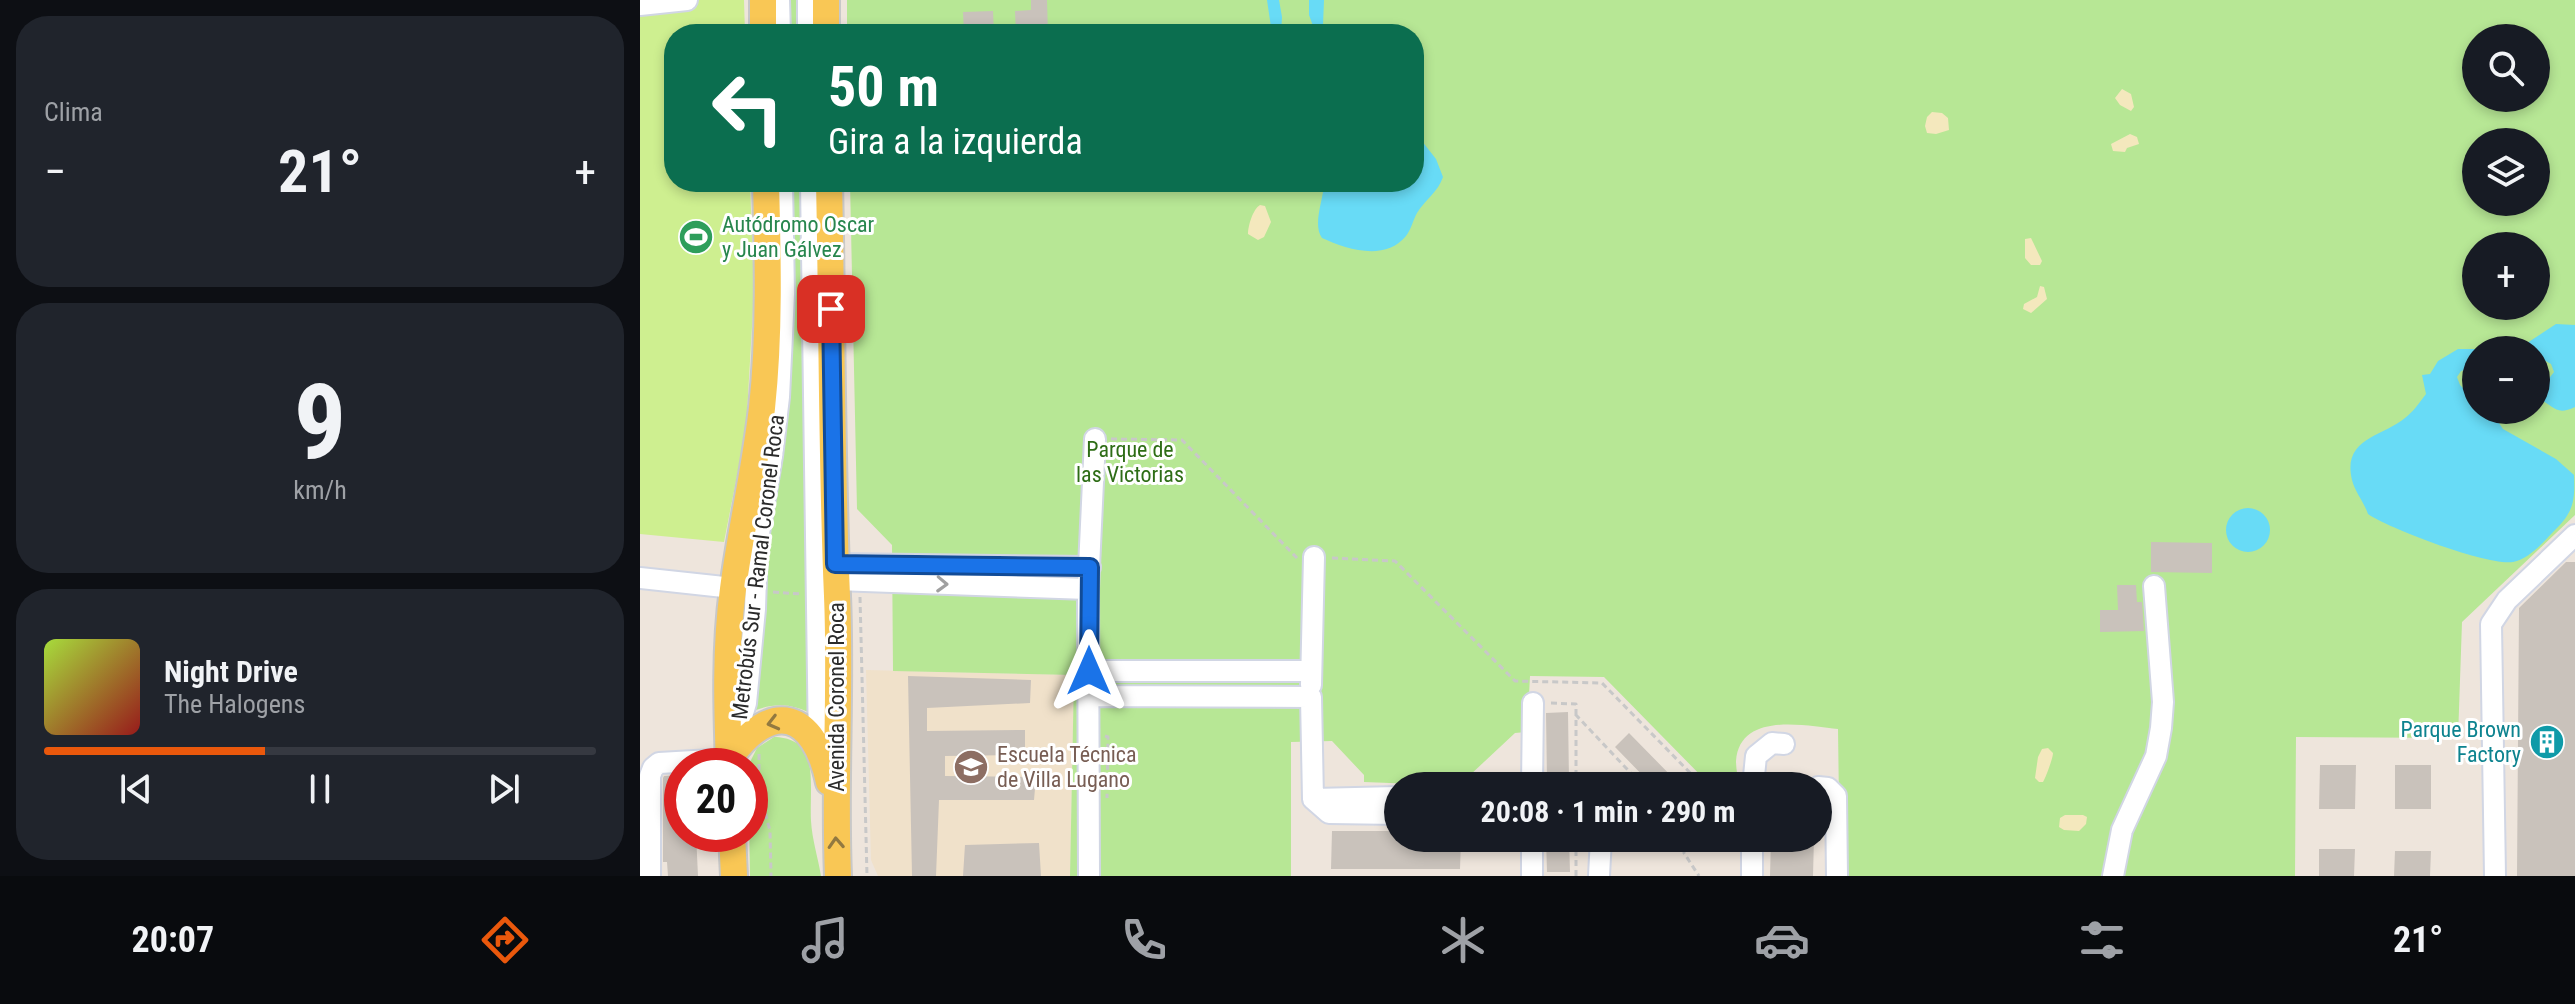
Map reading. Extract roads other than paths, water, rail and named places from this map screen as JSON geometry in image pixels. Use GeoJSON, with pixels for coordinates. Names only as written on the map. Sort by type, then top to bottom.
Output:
{"type":"FeatureCollection","features":[{"type":"Feature","properties":{"kind":"main road"},"geometry":{"type":"LineString","coordinates":[[763,0],[763,24]]}},
{"type":"Feature","properties":{"kind":"main road"},"geometry":{"type":"LineString","coordinates":[[826,0],[826,24]]}},
{"type":"Feature","properties":{"kind":"main road"},"geometry":{"type":"LineString","coordinates":[[728,748],[726,702],[733,588],[753,473],[767,352],[766,192]]}},
{"type":"Feature","properties":{"kind":"main road","name":"Avenida Coronel Roca"},"geometry":{"type":"LineString","coordinates":[[829,192],[829,580],[838,726],[835,810],[838,876]]}},
{"type":"Feature","properties":{"kind":"main road"},"geometry":{"type":"LineString","coordinates":[[739,748],[747,736],[770,721],[796,723],[819,748],[835,810]]}},
{"type":"Feature","properties":{"kind":"main road"},"geometry":{"type":"LineString","coordinates":[[732,852],[732,875]]}},
{"type":"Feature","properties":{"kind":"lane"},"geometry":{"type":"LineString","coordinates":[[640,5],[687,0]]}},
{"type":"Feature","properties":{"kind":"lane"},"geometry":{"type":"LineString","coordinates":[[779,0],[780,24]]}},
{"type":"Feature","properties":{"kind":"lane"},"geometry":{"type":"LineString","coordinates":[[808,0],[808,24]]}},
{"type":"Feature","properties":{"kind":"lane","name":"Metrobús Sur - Ramal Coronel Roca"},"geometry":{"type":"LineString","coordinates":[[733,748],[746,703],[755,609],[757,545],[772,456],[783,349],[782,192]]}},
{"type":"Feature","properties":{"kind":"lane","name":"Metrobús Sur - Ramal Coronel Roca"},"geometry":{"type":"LineString","coordinates":[[811,192],[829,580],[819,748]]}},
{"type":"Feature","properties":{"kind":"lane"},"geometry":{"type":"LineString","coordinates":[[1089,876],[1088,589],[1095,439]]}},
{"type":"Feature","properties":{"kind":"lane"},"geometry":{"type":"LineString","coordinates":[[2495,876],[2491,624],[2507,600],[2575,535]]}},
{"type":"Feature","properties":{"kind":"lane"},"geometry":{"type":"LineString","coordinates":[[729,634],[757,545]]}},
{"type":"Feature","properties":{"kind":"lane"},"geometry":{"type":"LineString","coordinates":[[1314,565],[1311,671],[1313,799],[1329,813],[1384,814]]}},
{"type":"Feature","properties":{"kind":"lane"},"geometry":{"type":"LineString","coordinates":[[829,580],[1090,567]]}},
{"type":"Feature","properties":{"kind":"lane"},"geometry":{"type":"LineString","coordinates":[[640,578],[733,588]]}},
{"type":"Feature","properties":{"kind":"lane"},"geometry":{"type":"LineString","coordinates":[[829,580],[1088,589]]}},
{"type":"Feature","properties":{"kind":"lane"},"geometry":{"type":"LineString","coordinates":[[2113,876],[2122,830],[2156,756],[2161,728],[2163,702],[2154,586]]}},
{"type":"Feature","properties":{"kind":"lane"},"geometry":{"type":"LineString","coordinates":[[1089,671],[1311,671]]}},
{"type":"Feature","properties":{"kind":"lane"},"geometry":{"type":"LineString","coordinates":[[1089,696],[1311,697]]}},
{"type":"Feature","properties":{"kind":"lane"},"geometry":{"type":"LineString","coordinates":[[1532,772],[1533,703]]}},
{"type":"Feature","properties":{"kind":"lane"},"geometry":{"type":"LineString","coordinates":[[1754,772],[1756,756],[1772,743],[1784,744]]}},
{"type":"Feature","properties":{"kind":"lane"},"geometry":{"type":"LineString","coordinates":[[650,876],[650,776],[653,768],[664,763]]}},
{"type":"Feature","properties":{"kind":"lane"},"geometry":{"type":"LineString","coordinates":[[1832,792],[1836,796],[1837,876]]}},
{"type":"Feature","properties":{"kind":"lane"},"geometry":{"type":"LineString","coordinates":[[1313,799],[1384,797]]}},
{"type":"Feature","properties":{"kind":"lane"},"geometry":{"type":"LineString","coordinates":[[1532,852],[1532,876]]}},
{"type":"Feature","properties":{"kind":"lane"},"geometry":{"type":"LineString","coordinates":[[1599,876],[1600,852]]}},
{"type":"Feature","properties":{"kind":"lane"},"geometry":{"type":"LineString","coordinates":[[1752,852],[1752,876]]}},
{"type":"Feature","properties":{"kind":"water"},"geometry":{"type":"Polygon","coordinates":[[[1267,0],[1279,0],[1282,24],[1271,24],[1267,0]]]}},
{"type":"Feature","properties":{"kind":"water"},"geometry":{"type":"Polygon","coordinates":[[[1309,0],[1324,0],[1323,24],[1312,24],[1309,0]]]}},
{"type":"Feature","properties":{"kind":"water"},"geometry":{"type":"Polygon","coordinates":[[[1424,144],[1436,159],[1443,177],[1417,213],[1406,236],[1397,244],[1377,251],[1342,246],[1322,238],[1318,219],[1322,192],[1424,192],[1424,144]]]}},
{"type":"Feature","properties":{"kind":"water"},"geometry":{"type":"Polygon","coordinates":[[[2556,324],[2575,325],[2575,407],[2563,411],[2550,406],[2550,377],[2554,372],[2550,363],[2550,336],[2538,336],[2556,324]]]}},
{"type":"Feature","properties":{"kind":"water"},"geometry":{"type":"Polygon","coordinates":[[[2462,349],[2462,371],[2457,377],[2462,387],[2462,424],[2500,424],[2503,429],[2556,459],[2574,475],[2570,511],[2562,523],[2531,553],[2513,562],[2500,562],[2439,545],[2380,521],[2368,514],[2352,480],[2350,466],[2358,447],[2414,410],[2426,394],[2422,375],[2430,374],[2438,361],[2462,349]]]}},
{"type":"Feature","properties":{"kind":"water"},"geometry":{"type":"Polygon","coordinates":[[[2248,508],[2264,514],[2270,530],[2264,546],[2248,552],[2232,546],[2226,530],[2232,514],[2248,508]]]}},
{"type":"Feature","properties":{"kind":"place","name":"Autódromo Oscar y Juan Gálvez"},"geometry":{"type":"Point","coordinates":[696,237]}},
{"type":"Feature","properties":{"kind":"place","name":"Parque Brown Factory"},"geometry":{"type":"Point","coordinates":[2547,742]}},
{"type":"Feature","properties":{"kind":"place","name":"Escuela Técnica de Villa Lugano"},"geometry":{"type":"Point","coordinates":[971,767]}},
{"type":"Feature","properties":{"kind":"park label","name":"Parque de las Victorias"},"geometry":{"type":"Point","coordinates":[1130,462]}}]}
